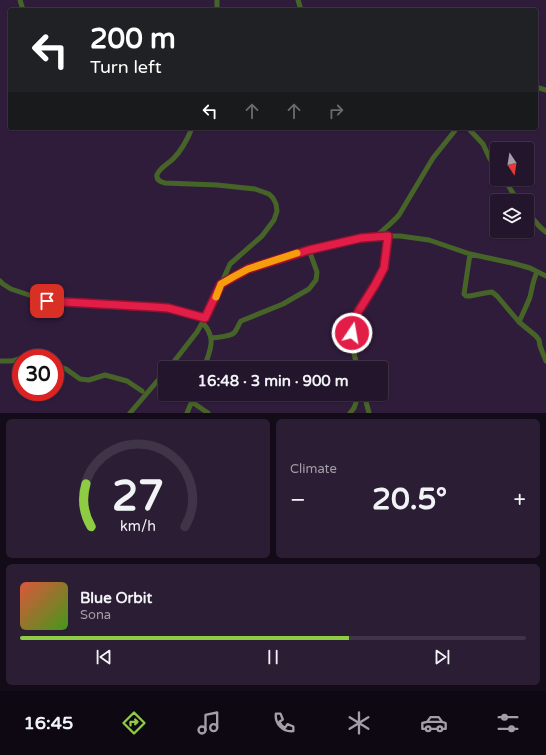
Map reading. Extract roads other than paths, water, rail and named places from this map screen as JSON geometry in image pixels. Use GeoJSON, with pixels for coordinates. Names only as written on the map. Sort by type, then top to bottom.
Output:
{"type":"FeatureCollection","features":[{"type":"Feature","properties":{"kind":"street"},"geometry":{"type":"LineString","coordinates":[[174,361],[197,332],[204,320],[230,264],[262,236],[274,220],[277,211],[276,204],[269,194],[255,189],[160,182],[157,178],[157,174],[173,159],[191,130]]}},
{"type":"Feature","properties":{"kind":"street"},"geometry":{"type":"LineString","coordinates":[[377,236],[399,215],[434,158],[455,130]]}},
{"type":"Feature","properties":{"kind":"street"},"geometry":{"type":"LineString","coordinates":[[470,130],[483,144],[490,159]]}},
{"type":"Feature","properties":{"kind":"street"},"geometry":{"type":"LineString","coordinates":[[534,220],[546,232]]}},
{"type":"Feature","properties":{"kind":"street"},"geometry":{"type":"LineString","coordinates":[[221,284],[248,269],[309,250],[361,238],[377,236],[400,236],[429,240],[470,254],[530,268],[546,276]]}},
{"type":"Feature","properties":{"kind":"street"},"geometry":{"type":"LineString","coordinates":[[356,361],[352,342],[352,324],[384,268],[388,236]]}},
{"type":"Feature","properties":{"kind":"street"},"geometry":{"type":"LineString","coordinates":[[211,338],[230,335],[235,332],[241,321],[283,304],[309,289],[316,280],[317,272],[309,250]]}},
{"type":"Feature","properties":{"kind":"street"},"geometry":{"type":"LineString","coordinates":[[470,254],[464,294],[466,296],[470,296],[492,292],[497,296],[520,322],[536,336],[546,361]]}},
{"type":"Feature","properties":{"kind":"street"},"geometry":{"type":"LineString","coordinates":[[520,322],[537,272]]}},
{"type":"Feature","properties":{"kind":"street"},"geometry":{"type":"LineString","coordinates":[[0,281],[11,289],[47,301],[168,308],[204,320],[211,338],[211,348],[207,361]]}},
{"type":"Feature","properties":{"kind":"street"},"geometry":{"type":"LineString","coordinates":[[0,361],[12,361]]}},
{"type":"Feature","properties":{"kind":"street"},"geometry":{"type":"LineString","coordinates":[[64,368],[80,379],[89,380],[105,375],[128,381],[142,391]]}},
{"type":"Feature","properties":{"kind":"street"},"geometry":{"type":"LineString","coordinates":[[130,413],[158,380]]}},
{"type":"Feature","properties":{"kind":"street"},"geometry":{"type":"LineString","coordinates":[[350,413],[356,401]]}},
{"type":"Feature","properties":{"kind":"street"},"geometry":{"type":"LineString","coordinates":[[366,401],[369,413]]}},
{"type":"Feature","properties":{"kind":"street"},"geometry":{"type":"LineString","coordinates":[[187,413],[192,402],[208,413]]}}]}
